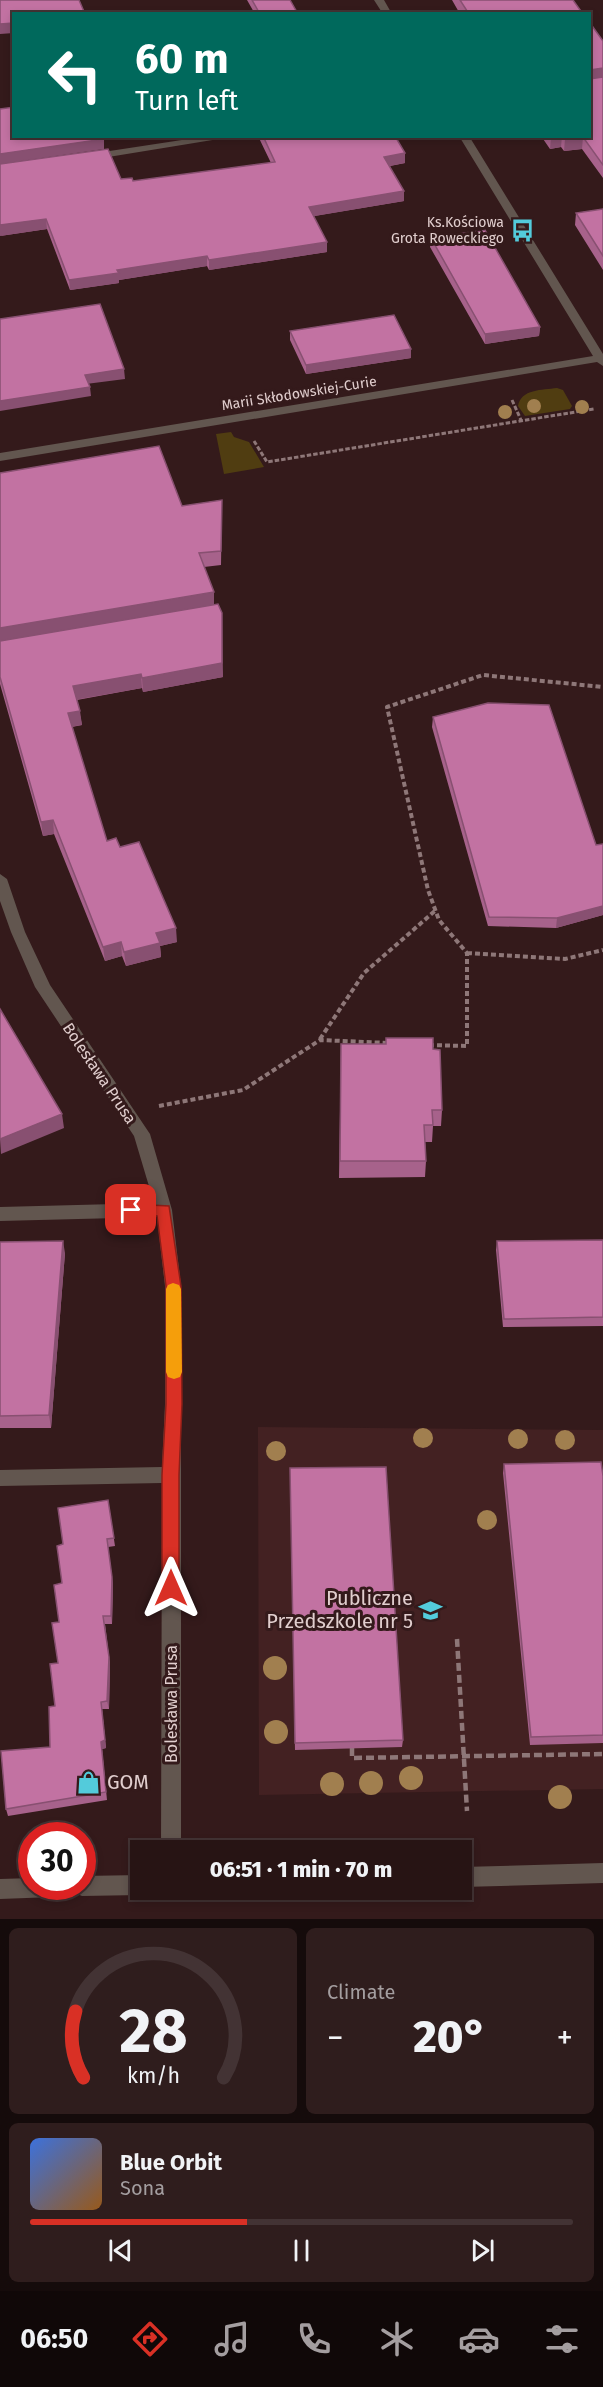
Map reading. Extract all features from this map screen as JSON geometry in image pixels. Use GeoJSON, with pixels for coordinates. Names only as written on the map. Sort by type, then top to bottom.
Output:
{"type":"FeatureCollection","features":[{"type":"Feature","properties":{"kind":"street"},"geometry":{"type":"LineString","coordinates":[[81,158],[218,138]]}},
{"type":"Feature","properties":{"kind":"street"},"geometry":{"type":"LineString","coordinates":[[465,138],[602,360]]}},
{"type":"Feature","properties":{"kind":"street","name":"Marii Skłodowskiej-Curie"},"geometry":{"type":"LineString","coordinates":[[0,457],[602,360]]}},
{"type":"Feature","properties":{"kind":"street","name":"Bolesława Prusa"},"geometry":{"type":"LineString","coordinates":[[0,879],[18,932],[43,987],[142,1134],[164,1210],[173,1286],[171,1840]]}},
{"type":"Feature","properties":{"kind":"street"},"geometry":{"type":"LineString","coordinates":[[0,1214],[164,1210]]}},
{"type":"Feature","properties":{"kind":"street"},"geometry":{"type":"LineString","coordinates":[[0,1478],[171,1475]]}},
{"type":"Feature","properties":{"kind":"street"},"geometry":{"type":"LineString","coordinates":[[472,1877],[603,1873]]}},
{"type":"Feature","properties":{"kind":"street"},"geometry":{"type":"LineString","coordinates":[[96,1886],[130,1885]]}},
{"type":"Feature","properties":{"kind":"street"},"geometry":{"type":"LineString","coordinates":[[0,1889],[18,1888]]}},
{"type":"Feature","properties":{"kind":"path"},"geometry":{"type":"LineString","coordinates":[[231,419],[238,434],[253,440],[267,462],[594,409]]}},
{"type":"Feature","properties":{"kind":"path"},"geometry":{"type":"LineString","coordinates":[[422,1044],[467,1046],[467,953],[439,920],[428,890],[387,707],[483,675],[603,687]]}},
{"type":"Feature","properties":{"kind":"path"},"geometry":{"type":"LineString","coordinates":[[136,1125],[161,1104],[243,1090],[320,1040],[364,973],[436,910]]}},
{"type":"Feature","properties":{"kind":"path"},"geometry":{"type":"LineString","coordinates":[[467,953],[564,959],[603,950]]}},
{"type":"Feature","properties":{"kind":"path"},"geometry":{"type":"LineString","coordinates":[[320,1040],[399,1043]]}},
{"type":"Feature","properties":{"kind":"path"},"geometry":{"type":"LineString","coordinates":[[457,1639],[467,1811]]}},
{"type":"Feature","properties":{"kind":"path"},"geometry":{"type":"LineString","coordinates":[[352,1748],[352,1758],[603,1754]]}},
{"type":"Feature","properties":{"kind":"shaded area"},"geometry":{"type":"Polygon","coordinates":[[[557,388],[563,390],[572,406],[570,409],[525,416],[518,406],[523,396],[528,393],[557,388]]]}},
{"type":"Feature","properties":{"kind":"shaded area"},"geometry":{"type":"Polygon","coordinates":[[[231,432],[234,437],[249,442],[264,467],[224,474],[216,434],[231,432]]]}},
{"type":"Feature","properties":{"kind":"shaded area","name":"Publiczne Przedszkole nr 5"},"geometry":{"type":"Polygon","coordinates":[[[258,1427],[603,1430],[603,1789],[259,1795],[258,1427]]]}},
{"type":"Feature","properties":{"kind":"building"},"geometry":{"type":"Polygon","coordinates":[[[0,0],[79,0],[84,12],[12,12],[12,23],[0,24],[0,0]]]}},
{"type":"Feature","properties":{"kind":"building"},"geometry":{"type":"Polygon","coordinates":[[[252,0],[290,0],[297,12],[259,12],[252,0]]]}},
{"type":"Feature","properties":{"kind":"building"},"geometry":{"type":"Polygon","coordinates":[[[460,0],[573,0],[582,12],[468,12],[460,0]]]}},
{"type":"Feature","properties":{"kind":"building"},"geometry":{"type":"Polygon","coordinates":[[[591,24],[603,41],[603,68],[591,70],[591,24]]]}},
{"type":"Feature","properties":{"kind":"building"},"geometry":{"type":"Polygon","coordinates":[[[603,77],[603,165],[584,138],[591,138],[591,79],[603,77]]]}},
{"type":"Feature","properties":{"kind":"building"},"geometry":{"type":"Polygon","coordinates":[[[12,107],[12,138],[104,139],[0,154],[0,109],[12,107]]]}},
{"type":"Feature","properties":{"kind":"building"},"geometry":{"type":"Polygon","coordinates":[[[264,138],[396,138],[405,153],[384,157],[404,191],[309,207],[327,242],[209,260],[207,256],[69,280],[46,219],[0,225],[0,164],[108,149],[121,179],[132,178],[133,181],[275,162],[264,138]]]}},
{"type":"Feature","properties":{"kind":"building"},"geometry":{"type":"Polygon","coordinates":[[[603,209],[603,256],[576,213],[603,209]]]}},
{"type":"Feature","properties":{"kind":"building"},"geometry":{"type":"Polygon","coordinates":[[[485,230],[540,327],[485,334],[431,238],[485,230]]]}},
{"type":"Feature","properties":{"kind":"building"},"geometry":{"type":"Polygon","coordinates":[[[100,304],[124,369],[85,375],[90,387],[0,401],[0,319],[100,304]]]}},
{"type":"Feature","properties":{"kind":"building"},"geometry":{"type":"Polygon","coordinates":[[[394,315],[411,349],[306,365],[290,331],[394,315]]]}},
{"type":"Feature","properties":{"kind":"building"},"geometry":{"type":"Polygon","coordinates":[[[159,446],[182,506],[222,500],[221,551],[199,553],[214,592],[0,628],[0,473],[159,446]]]}},
{"type":"Feature","properties":{"kind":"building"},"geometry":{"type":"Polygon","coordinates":[[[218,604],[222,613],[222,663],[142,678],[141,674],[73,686],[80,711],[68,713],[107,841],[116,838],[120,847],[139,842],[176,928],[156,933],[160,943],[124,952],[121,942],[103,947],[53,820],[41,822],[0,677],[0,641],[218,604]]]}},
{"type":"Feature","properties":{"kind":"building"},"geometry":{"type":"Polygon","coordinates":[[[488,703],[549,705],[596,845],[603,844],[603,906],[557,918],[489,917],[433,717],[488,703]]]}},
{"type":"Feature","properties":{"kind":"building"},"geometry":{"type":"Polygon","coordinates":[[[0,1009],[62,1114],[0,1139],[0,1009]]]}},
{"type":"Feature","properties":{"kind":"building"},"geometry":{"type":"Polygon","coordinates":[[[386,1038],[433,1038],[433,1049],[440,1050],[442,1110],[432,1110],[433,1125],[424,1125],[426,1161],[340,1161],[341,1044],[386,1044],[386,1038]]]}},
{"type":"Feature","properties":{"kind":"building"},"geometry":{"type":"Polygon","coordinates":[[[603,1240],[603,1317],[504,1319],[497,1241],[603,1240]]]}},
{"type":"Feature","properties":{"kind":"building"},"geometry":{"type":"Polygon","coordinates":[[[63,1241],[49,1415],[0,1416],[0,1242],[63,1241]]]}},
{"type":"Feature","properties":{"kind":"building"},"geometry":{"type":"Polygon","coordinates":[[[601,1462],[603,1476],[603,1735],[531,1737],[504,1464],[601,1462]]]}},
{"type":"Feature","properties":{"kind":"building"},"geometry":{"type":"Polygon","coordinates":[[[386,1467],[403,1740],[295,1743],[290,1468],[386,1467]]]}},
{"type":"Feature","properties":{"kind":"building"},"geometry":{"type":"Polygon","coordinates":[[[108,1500],[114,1538],[107,1539],[112,1577],[111,1616],[103,1616],[109,1657],[107,1701],[101,1702],[105,1740],[101,1742],[106,1792],[6,1809],[1,1751],[50,1747],[49,1707],[55,1706],[50,1664],[58,1663],[52,1623],[59,1622],[54,1585],[62,1583],[57,1546],[63,1544],[58,1508],[108,1500]]]}},
{"type":"Feature","properties":{"kind":"slow traffic"},"geometry":{"type":"LineString","coordinates":[[173,1289],[174,1372]]}},
{"type":"Feature","properties":{"kind":"place","name":"Ks.Kościowa Grota Roweckiego"},"geometry":{"type":"Point","coordinates":[522,230]}},
{"type":"Feature","properties":{"kind":"place","name":"Publiczne Przedszkole nr 5"},"geometry":{"type":"Point","coordinates":[431,1610]}},
{"type":"Feature","properties":{"kind":"place","name":"GOM"},"geometry":{"type":"Point","coordinates":[89,1782]}},
{"type":"Feature","properties":{"kind":"route"},"geometry":{"type":"LineString","coordinates":[[131,1210],[164,1210],[173,1286],[171,1588]]}}]}
